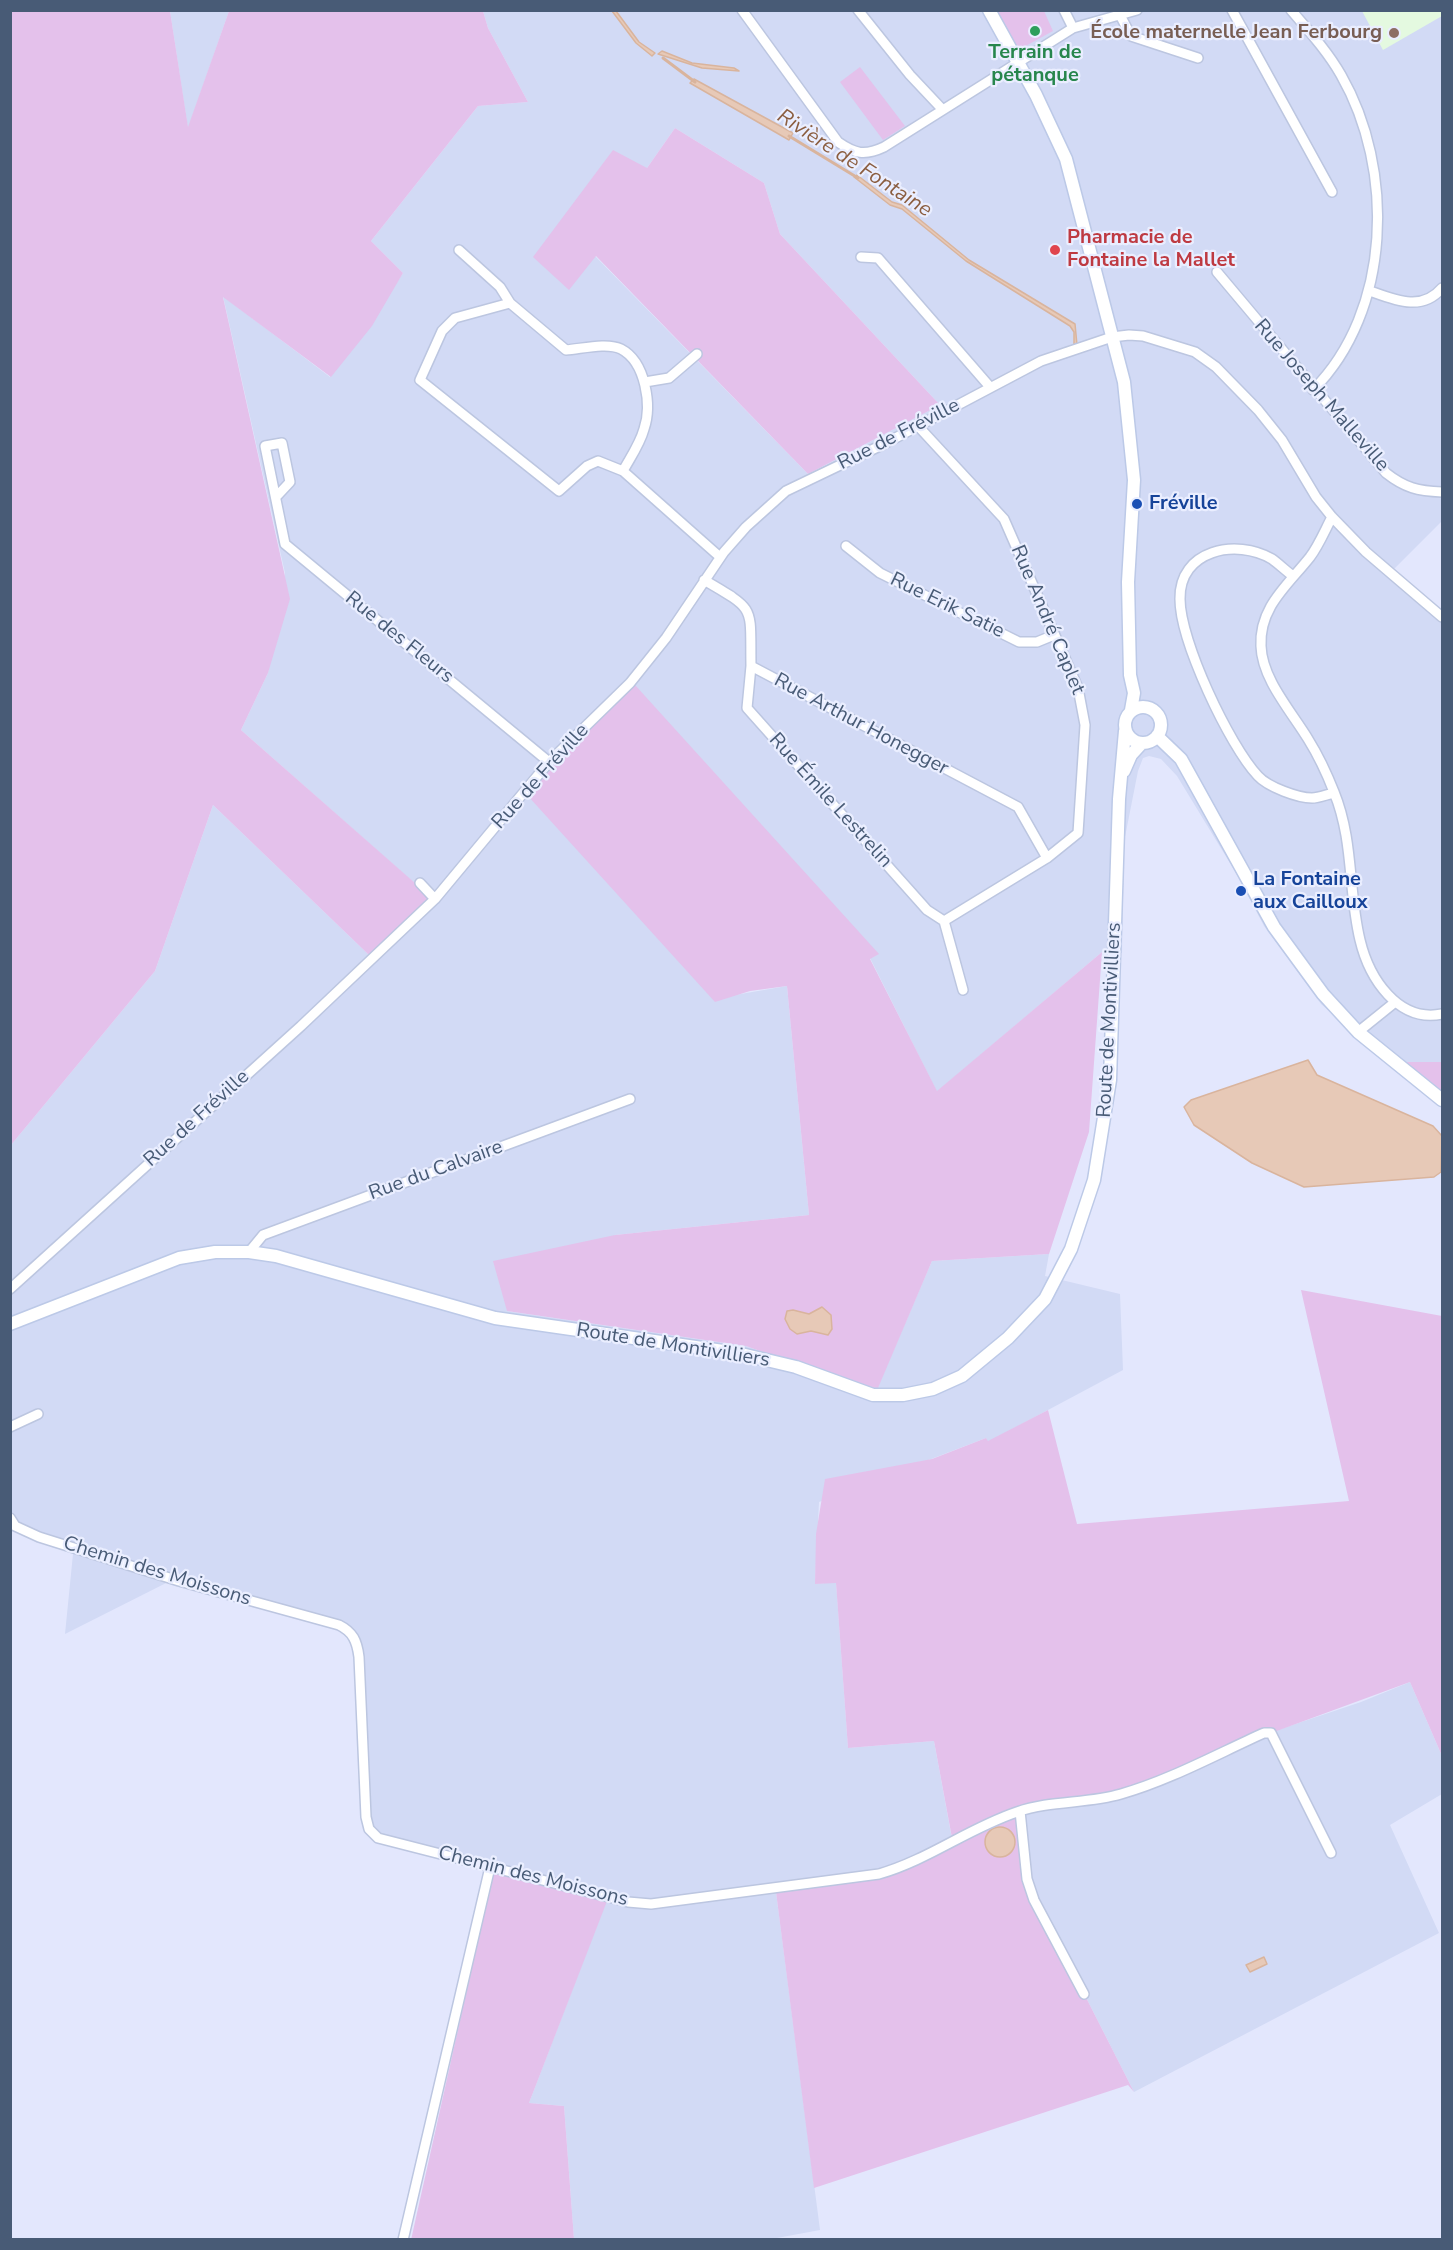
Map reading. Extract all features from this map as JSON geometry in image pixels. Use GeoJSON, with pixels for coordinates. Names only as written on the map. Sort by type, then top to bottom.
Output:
{"type":"FeatureCollection","features":[{"type":"Feature","properties":{"kind":"street"},"geometry":{"type":"LineString","coordinates":[[742,10],[838,142],[859,154],[870,154],[1016,61],[1073,28],[1137,10]]}},
{"type":"Feature","properties":{"kind":"street"},"geometry":{"type":"LineString","coordinates":[[858,10],[910,75],[942,109]]}},
{"type":"Feature","properties":{"kind":"street"},"geometry":{"type":"LineString","coordinates":[[989,10],[1036,94],[1065,159],[1124,382],[1133,458],[1128,591],[1130,648],[1134,693],[1131,710],[1124,722],[1125,731],[1131,739],[1142,743],[1157,736],[1161,722],[1149,707],[1142,692],[1130,648]]}},
{"type":"Feature","properties":{"kind":"street"},"geometry":{"type":"LineString","coordinates":[[1064,10],[1073,28]]}},
{"type":"Feature","properties":{"kind":"street"},"geometry":{"type":"LineString","coordinates":[[1232,10],[1332,192]]}},
{"type":"Feature","properties":{"kind":"street"},"geometry":{"type":"LineString","coordinates":[[1291,10],[1341,75],[1356,105],[1371,153],[1376,188],[1377,232],[1370,291],[1346,345],[1325,378],[1313,390]]}},
{"type":"Feature","properties":{"kind":"street"},"geometry":{"type":"LineString","coordinates":[[1120,15],[1131,36],[1198,58]]}},
{"type":"Feature","properties":{"kind":"street"},"geometry":{"type":"LineString","coordinates":[[459,250],[500,287],[510,303],[566,350],[605,347],[621,349],[635,363],[645,382],[647,404],[645,429],[623,471]]}},
{"type":"Feature","properties":{"kind":"street"},"geometry":{"type":"LineString","coordinates":[[861,257],[878,258],[990,387]]}},
{"type":"Feature","properties":{"kind":"street","name":"Rue Joseph Malleville"},"geometry":{"type":"LineString","coordinates":[[1217,272],[1313,390],[1386,472],[1401,485],[1417,491],[1443,492]]}},
{"type":"Feature","properties":{"kind":"street"},"geometry":{"type":"LineString","coordinates":[[1370,291],[1410,303],[1432,297],[1443,288]]}},
{"type":"Feature","properties":{"kind":"street"},"geometry":{"type":"LineString","coordinates":[[510,303],[455,318],[442,331],[420,380],[500,447],[560,491],[587,466],[598,461],[623,471],[720,557]]}},
{"type":"Feature","properties":{"kind":"street","name":"Rue de Fréville"},"geometry":{"type":"LineString","coordinates":[[10,1289],[302,1026],[435,899],[549,762],[630,683],[666,638],[720,557],[746,527],[786,491],[918,426],[1041,361],[1112,337],[1143,336],[1195,352],[1216,367],[1282,440],[1316,497],[1332,517],[1404,586],[1443,617]]}},
{"type":"Feature","properties":{"kind":"street"},"geometry":{"type":"LineString","coordinates":[[645,382],[669,378],[697,354]]}},
{"type":"Feature","properties":{"kind":"street","name":"Rue André Caplet"},"geometry":{"type":"LineString","coordinates":[[918,426],[1004,519],[1078,688],[1085,725],[1078,833],[1047,858],[944,921]]}},
{"type":"Feature","properties":{"kind":"street","name":"Rue des Fleurs"},"geometry":{"type":"LineString","coordinates":[[276,497],[290,482],[282,443],[266,446],[285,544],[549,762]]}},
{"type":"Feature","properties":{"kind":"street"},"geometry":{"type":"LineString","coordinates":[[1332,517],[1311,555],[1276,595],[1263,621],[1262,657],[1270,677],[1310,742],[1334,793],[1350,859],[1359,939],[1367,962],[1394,1003],[1423,1015],[1443,1014]]}},
{"type":"Feature","properties":{"kind":"street","name":"Rue Erik Satie"},"geometry":{"type":"LineString","coordinates":[[846,546],[880,573],[1019,642],[1037,642],[1054,634]]}},
{"type":"Feature","properties":{"kind":"street"},"geometry":{"type":"LineString","coordinates":[[1293,576],[1271,559],[1247,550],[1229,549],[1209,552],[1198,558],[1186,572],[1182,584],[1180,599],[1185,628],[1225,726],[1259,777],[1273,786],[1311,798],[1334,793]]}},
{"type":"Feature","properties":{"kind":"street","name":"Rue Arthur Honegger"},"geometry":{"type":"LineString","coordinates":[[704,579],[743,603],[750,615],[750,666],[1018,807],[1047,858]]}},
{"type":"Feature","properties":{"kind":"street","name":"Rue Émile Lestrelin"},"geometry":{"type":"LineString","coordinates":[[750,666],[747,708],[927,910],[944,921]]}},
{"type":"Feature","properties":{"kind":"street"},"geometry":{"type":"LineString","coordinates":[[1131,710],[1139,706],[1149,707]]}},
{"type":"Feature","properties":{"kind":"street","name":"Route de Montivilliers"},"geometry":{"type":"LineString","coordinates":[[10,1324],[179,1258],[215,1252],[249,1252],[276,1256],[495,1318],[737,1353],[796,1367],[873,1395],[903,1395],[933,1389],[962,1376],[1001,1344],[1045,1299],[1071,1249],[1094,1180],[1110,1080],[1120,784],[1125,731]]}},
{"type":"Feature","properties":{"kind":"street"},"geometry":{"type":"LineString","coordinates":[[1157,736],[1181,759],[1274,927],[1323,994],[1358,1032],[1443,1100]]}},
{"type":"Feature","properties":{"kind":"street","name":"Route de Montivilliers"},"geometry":{"type":"LineString","coordinates":[[1120,784],[1131,755],[1142,743]]}},
{"type":"Feature","properties":{"kind":"street"},"geometry":{"type":"LineString","coordinates":[[420,883],[435,899]]}},
{"type":"Feature","properties":{"kind":"street"},"geometry":{"type":"LineString","coordinates":[[944,921],[963,990]]}},
{"type":"Feature","properties":{"kind":"street"},"geometry":{"type":"LineString","coordinates":[[1358,1032],[1394,1003]]}},
{"type":"Feature","properties":{"kind":"street","name":"Rue du Calvaire"},"geometry":{"type":"LineString","coordinates":[[249,1252],[263,1235],[630,1100]]}},
{"type":"Feature","properties":{"kind":"street"},"geometry":{"type":"LineString","coordinates":[[10,1427],[38,1414]]}},
{"type":"Feature","properties":{"kind":"street","name":"Chemin des Moissons"},"geometry":{"type":"LineString","coordinates":[[13,1522],[39,1537],[178,1581],[339,1624],[354,1636],[359,1657],[366,1817],[369,1829],[378,1838],[628,1902],[651,1904],[879,1874],[899,1868],[977,1828],[1020,1811],[1056,1802],[1119,1795],[1264,1733],[1271,1733],[1331,1853]]}},
{"type":"Feature","properties":{"kind":"street"},"geometry":{"type":"LineString","coordinates":[[1020,1811],[1027,1879],[1034,1900],[1084,1994]]}},
{"type":"Feature","properties":{"kind":"street"},"geometry":{"type":"LineString","coordinates":[[403,2240],[490,1867]]}},
{"type":"Feature","properties":{"kind":"shaded area"},"geometry":{"type":"Polygon","coordinates":[[[10,11],[170,11],[188,127],[229,11],[483,11],[488,28],[528,102],[478,106],[371,241],[403,273],[372,326],[331,377],[223,297],[290,599],[268,673],[241,730],[432,898],[370,956],[213,805],[155,971],[11,1145],[10,11]]]}},
{"type":"Feature","properties":{"kind":"shaded area"},"geometry":{"type":"Polygon","coordinates":[[[170,11],[229,11],[188,129],[170,11]]]}},
{"type":"Feature","properties":{"kind":"shaded area"},"geometry":{"type":"Polygon","coordinates":[[[483,11],[1442,11],[1442,521],[1392,571],[1442,616],[1442,1062],[1404,1062],[1345,1025],[1321,1004],[1264,926],[1236,873],[1177,776],[1161,759],[1149,756],[1143,758],[1138,771],[1124,842],[1122,953],[1102,952],[937,1092],[870,958],[878,954],[729,996],[787,986],[809,1215],[615,1235],[507,1311],[746,1346],[877,1388],[932,1261],[1049,1254],[1045,1276],[1120,1294],[1123,1370],[988,1442],[986,1438],[819,1502],[815,1584],[836,1582],[848,1748],[934,1741],[952,1839],[896,1866],[776,1892],[820,2230],[766,2240],[574,2239],[564,2106],[529,2103],[608,1896],[381,1835],[374,1830],[370,1821],[363,1655],[357,1634],[338,1622],[182,1575],[65,1634],[74,1544],[14,1527],[11,1529],[11,1145],[155,971],[213,805],[370,956],[431,898],[241,730],[268,673],[285,573],[223,296],[330,377],[403,273],[371,241],[478,106],[528,102],[488,28],[483,11]],[[675,128],[647,168],[595,256],[808,474],[940,405],[780,234],[764,183],[675,128]]]}},
{"type":"Feature","properties":{"kind":"shaded area"},"geometry":{"type":"Polygon","coordinates":[[[612,11],[616,11],[639,42],[655,53],[652,56],[636,43],[612,11]]]}},
{"type":"Feature","properties":{"kind":"shaded area"},"geometry":{"type":"Polygon","coordinates":[[[997,11],[1044,11],[1053,31],[1022,48],[1016,45],[997,11]]]}},
{"type":"Feature","properties":{"kind":"shaded area","name":"École maternelle Jean Ferbourg"},"geometry":{"type":"Polygon","coordinates":[[[1362,11],[1442,11],[1442,16],[1383,50],[1362,11]]]}},
{"type":"Feature","properties":{"kind":"shaded area"},"geometry":{"type":"Polygon","coordinates":[[[662,51],[692,63],[734,68],[739,71],[702,68],[658,54],[662,51]]]}},
{"type":"Feature","properties":{"kind":"shaded area"},"geometry":{"type":"Polygon","coordinates":[[[860,67],[905,126],[883,140],[840,82],[860,67]]]}},
{"type":"Feature","properties":{"kind":"shaded area"},"geometry":{"type":"Polygon","coordinates":[[[694,79],[793,133],[789,140],[690,83],[694,79]]]}},
{"type":"Feature","properties":{"kind":"shaded area"},"geometry":{"type":"Polygon","coordinates":[[[675,128],[764,183],[780,234],[940,405],[808,474],[596,256],[569,290],[533,257],[613,150],[647,168],[675,128]]]}},
{"type":"Feature","properties":{"kind":"shaded area"},"geometry":{"type":"Polygon","coordinates":[[[857,175],[892,202],[902,205],[969,260],[1075,324],[1077,345],[1074,346],[1074,332],[1070,326],[966,261],[902,209],[890,205],[854,177],[857,175]]]}},
{"type":"Feature","properties":{"kind":"shaded area"},"geometry":{"type":"Polygon","coordinates":[[[635,685],[879,954],[870,959],[937,1091],[1102,952],[1089,1132],[1049,1254],[932,1261],[878,1388],[861,1387],[746,1346],[507,1311],[493,1261],[615,1235],[809,1215],[787,986],[750,991],[715,1002],[528,796],[559,760],[635,685]]]}},
{"type":"Feature","properties":{"kind":"shaded area"},"geometry":{"type":"Polygon","coordinates":[[[1308,1060],[1317,1075],[1433,1126],[1442,1136],[1441,1172],[1434,1177],[1304,1187],[1252,1163],[1194,1125],[1184,1107],[1191,1100],[1308,1060]]]}},
{"type":"Feature","properties":{"kind":"shaded area"},"geometry":{"type":"Polygon","coordinates":[[[1404,1062],[1442,1062],[1442,1092],[1404,1062]]]}},
{"type":"Feature","properties":{"kind":"shaded area"},"geometry":{"type":"Polygon","coordinates":[[[1301,1290],[1442,1316],[1442,1756],[1410,1682],[1274,1732],[1168,1779],[1049,1806],[1024,1815],[1031,1883],[1036,1899],[1134,2092],[1128,2085],[814,2188],[776,1892],[885,1870],[952,1838],[934,1741],[848,1748],[836,1583],[815,1584],[816,1534],[825,1479],[932,1459],[986,1438],[988,1441],[1048,1410],[1077,1524],[1349,1501],[1301,1290]]]}},
{"type":"Feature","properties":{"kind":"shaded area"},"geometry":{"type":"Polygon","coordinates":[[[822,1307],[831,1315],[832,1329],[828,1335],[811,1331],[797,1334],[790,1329],[785,1319],[787,1311],[793,1310],[809,1314],[822,1307]]]}},
{"type":"Feature","properties":{"kind":"shaded area"},"geometry":{"type":"Polygon","coordinates":[[[1410,1682],[1442,1756],[1442,1794],[1390,1825],[1439,1933],[1134,2092],[1036,1899],[1031,1883],[1024,1815],[1361,1702],[1410,1682]]]}},
{"type":"Feature","properties":{"kind":"shaded area"},"geometry":{"type":"Polygon","coordinates":[[[1000,1827],[1011,1831],[1015,1842],[1011,1853],[1000,1857],[989,1853],[985,1842],[989,1831],[1000,1827]]]}},
{"type":"Feature","properties":{"kind":"shaded area"},"geometry":{"type":"Polygon","coordinates":[[[495,1864],[609,1896],[529,2103],[564,2106],[574,2239],[411,2240],[495,1864]]]}},
{"type":"Feature","properties":{"kind":"shaded area"},"geometry":{"type":"Polygon","coordinates":[[[1264,1957],[1267,1964],[1250,1972],[1246,1965],[1264,1957]]]}},
{"type":"Feature","properties":{"kind":"waterway","name":"Rivière de Fontaine"},"geometry":{"type":"LineString","coordinates":[[663,58],[695,82]]}},
{"type":"Feature","properties":{"kind":"waterway","name":"Rivière de Fontaine"},"geometry":{"type":"LineString","coordinates":[[789,136],[858,178]]}},
{"type":"Feature","properties":{"kind":"place","name":"Terrain de pétanque"},"geometry":{"type":"Point","coordinates":[1035,31]}},
{"type":"Feature","properties":{"kind":"place","name":"École maternelle Jean Ferbourg"},"geometry":{"type":"Point","coordinates":[1394,33]}},
{"type":"Feature","properties":{"kind":"place","name":"Pharmacie de Fontaine la Mallet"},"geometry":{"type":"Point","coordinates":[1055,250]}},
{"type":"Feature","properties":{"kind":"place","name":"Fréville"},"geometry":{"type":"Point","coordinates":[1137,504]}},
{"type":"Feature","properties":{"kind":"place","name":"La Fontaine aux Cailloux"},"geometry":{"type":"Point","coordinates":[1241,891]}}]}
